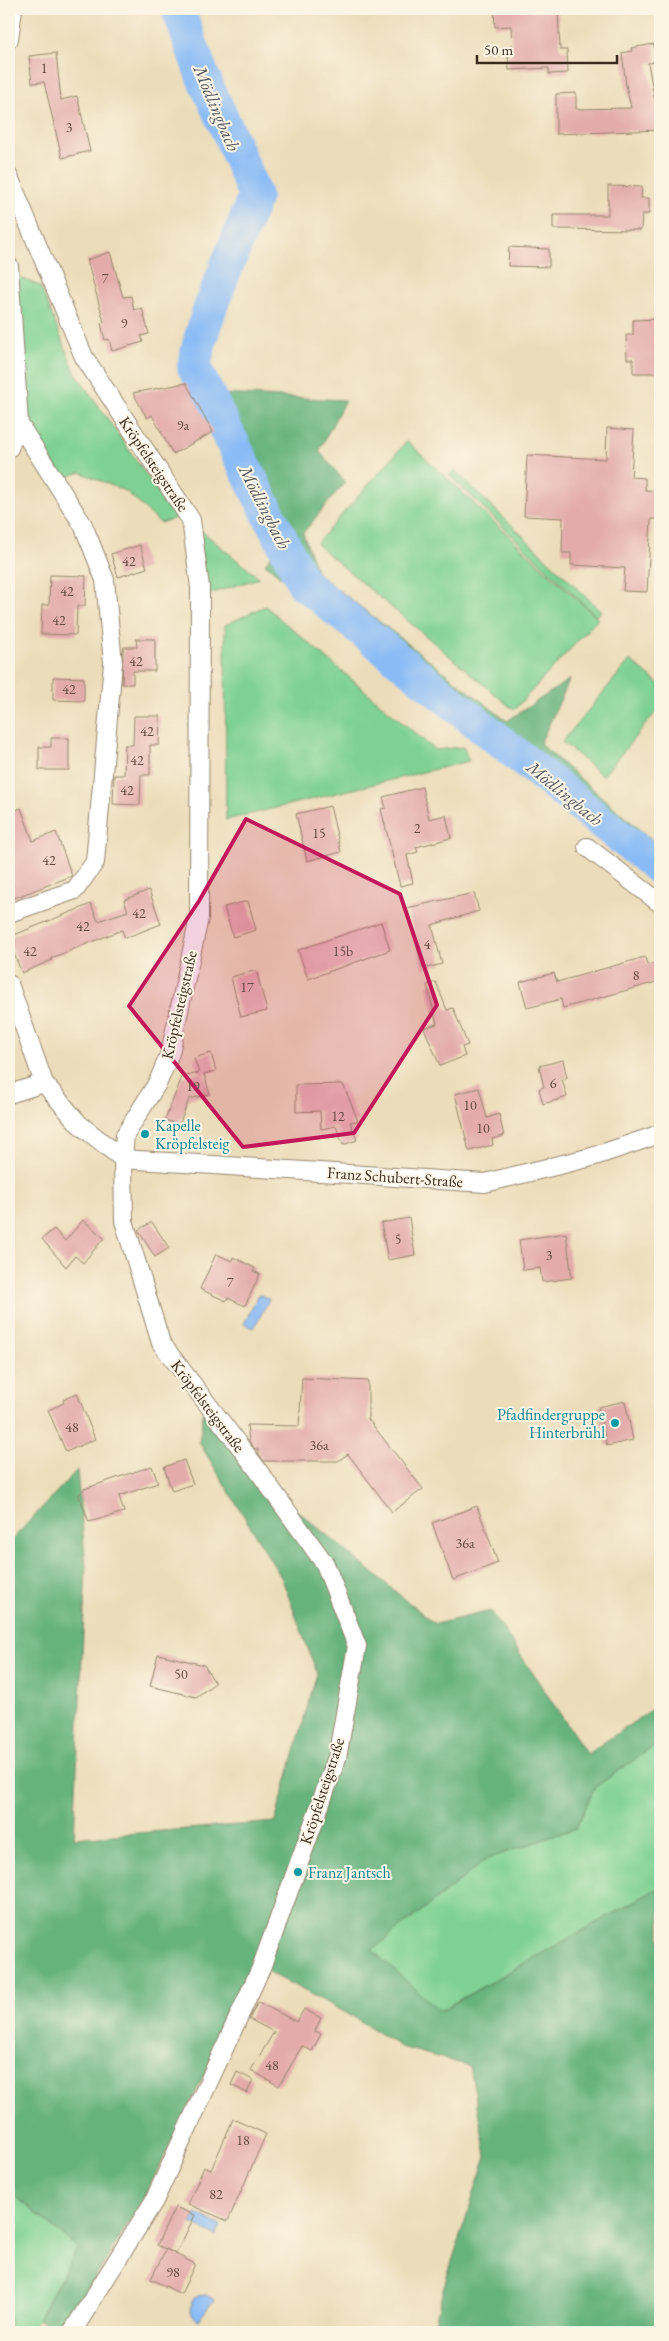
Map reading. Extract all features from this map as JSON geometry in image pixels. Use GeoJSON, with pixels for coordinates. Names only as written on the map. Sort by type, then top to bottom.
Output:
{"type":"FeatureCollection","features":[{"type":"Feature","properties":{"kind":"street"},"geometry":{"type":"LineString","coordinates":[[9,39],[12,11]]}},
{"type":"Feature","properties":{"kind":"street","name":"Kröpfelsteigstraße"},"geometry":{"type":"LineString","coordinates":[[9,177],[84,357],[191,520],[200,587],[199,918],[170,1053],[158,1082],[125,1135],[123,1159],[124,1221],[161,1343],[254,1465],[325,1564],[357,1646],[337,1758],[261,1968],[154,2200],[72,2332]]}},
{"type":"Feature","properties":{"kind":"street"},"geometry":{"type":"LineString","coordinates":[[9,266],[19,424],[9,448]]}},
{"type":"Feature","properties":{"kind":"street"},"geometry":{"type":"LineString","coordinates":[[9,913],[75,890],[95,862],[113,663],[105,580],[83,525],[19,424]]}},
{"type":"Feature","properties":{"kind":"street"},"geometry":{"type":"LineString","coordinates":[[587,847],[660,903]]}},
{"type":"Feature","properties":{"kind":"street"},"geometry":{"type":"LineString","coordinates":[[9,984],[44,1083],[79,1124],[123,1159]]}},
{"type":"Feature","properties":{"kind":"street"},"geometry":{"type":"LineString","coordinates":[[9,1094],[44,1083]]}},
{"type":"Feature","properties":{"kind":"street","name":"Franz Schubert-Straße"},"geometry":{"type":"LineString","coordinates":[[123,1159],[485,1184],[592,1157],[660,1134]]}},
{"type":"Feature","properties":{"kind":"highlighted area"},"geometry":{"type":"Polygon","coordinates":[[[246,819],[400,894],[437,1005],[354,1133],[243,1147],[129,1006],[199,901],[246,819]]]}},
{"type":"Feature","properties":{"kind":"green space"},"geometry":{"type":"Polygon","coordinates":[[[16,276],[40,286],[75,372],[176,518],[160,523],[127,492],[80,472],[64,479],[31,430],[22,386],[16,276]]]}},
{"type":"Feature","properties":{"kind":"green space"},"geometry":{"type":"Polygon","coordinates":[[[221,394],[345,400],[319,451],[345,482],[303,533],[317,573],[507,721],[570,679],[540,744],[660,847],[660,887],[265,564],[289,533],[221,394]]]}},
{"type":"Feature","properties":{"kind":"green space"},"geometry":{"type":"Polygon","coordinates":[[[407,441],[598,619],[514,710],[316,544],[407,441]]]}},
{"type":"Feature","properties":{"kind":"green space"},"geometry":{"type":"Polygon","coordinates":[[[454,470],[601,611],[596,616],[449,475],[454,470]]]}},
{"type":"Feature","properties":{"kind":"green space"},"geometry":{"type":"Polygon","coordinates":[[[199,529],[259,578],[206,595],[199,529]]]}},
{"type":"Feature","properties":{"kind":"green space"},"geometry":{"type":"Polygon","coordinates":[[[265,606],[435,750],[463,747],[469,761],[226,820],[225,625],[265,606]]]}},
{"type":"Feature","properties":{"kind":"green space"},"geometry":{"type":"Polygon","coordinates":[[[630,660],[660,685],[660,707],[603,776],[562,742],[630,660]]]}},
{"type":"Feature","properties":{"kind":"green space"},"geometry":{"type":"Polygon","coordinates":[[[204,1408],[249,1471],[435,1624],[491,1611],[587,1754],[660,1704],[660,1742],[595,1787],[576,1828],[487,1859],[372,1950],[440,2011],[660,1887],[660,2332],[433,2332],[443,2289],[486,2156],[470,2066],[401,2047],[352,2016],[257,1966],[144,2198],[62,2332],[56,2332],[38,2319],[78,2248],[9,2191],[9,1543],[77,1470],[86,1566],[74,1838],[275,1822],[317,1673],[282,1579],[199,1442],[204,1408]]]}},
{"type":"Feature","properties":{"kind":"green space"},"geometry":{"type":"Polygon","coordinates":[[[660,1742],[660,1887],[439,2011],[372,1950],[487,1859],[576,1828],[595,1787],[660,1742]]]}},
{"type":"Feature","properties":{"kind":"green space"},"geometry":{"type":"Polygon","coordinates":[[[9,2191],[78,2248],[38,2319],[25,2332],[9,2332],[9,2191]]]}},
{"type":"Feature","properties":{"kind":"water"},"geometry":{"type":"Polygon","coordinates":[[[259,1294],[269,1299],[254,1328],[244,1324],[259,1294]]]}},
{"type":"Feature","properties":{"kind":"water"},"geometry":{"type":"Polygon","coordinates":[[[197,2213],[221,2226],[216,2236],[191,2223],[197,2213]]]}},
{"type":"Feature","properties":{"kind":"water"},"geometry":{"type":"Polygon","coordinates":[[[206,2295],[215,2300],[197,2321],[191,2313],[192,2300],[198,2296],[206,2295]]]}},
{"type":"Feature","properties":{"kind":"building"},"geometry":{"type":"Polygon","coordinates":[[[494,9],[558,9],[560,50],[567,50],[568,73],[549,74],[549,68],[509,70],[508,55],[512,55],[511,26],[495,27],[494,9]]]}},
{"type":"Feature","properties":{"kind":"building"},"geometry":{"type":"Polygon","coordinates":[[[654,44],[656,62],[648,63],[660,130],[556,134],[556,94],[576,93],[576,109],[631,108],[622,53],[632,51],[631,48],[654,44]]]}},
{"type":"Feature","properties":{"kind":"building"},"geometry":{"type":"Polygon","coordinates":[[[56,53],[61,100],[77,96],[90,151],[62,158],[44,82],[32,83],[29,56],[56,53]]]}},
{"type":"Feature","properties":{"kind":"building"},"geometry":{"type":"Polygon","coordinates":[[[608,186],[642,187],[641,198],[649,198],[649,214],[642,214],[641,230],[553,229],[553,215],[608,215],[608,186]]]}},
{"type":"Feature","properties":{"kind":"building"},"geometry":{"type":"Polygon","coordinates":[[[509,247],[549,249],[549,267],[508,266],[509,247]]]}},
{"type":"Feature","properties":{"kind":"building"},"geometry":{"type":"Polygon","coordinates":[[[110,252],[123,297],[131,296],[134,310],[142,308],[149,334],[141,336],[143,342],[112,351],[109,339],[105,340],[101,323],[104,322],[87,260],[110,252]]]}},
{"type":"Feature","properties":{"kind":"building"},"geometry":{"type":"Polygon","coordinates":[[[660,319],[660,373],[633,373],[633,359],[627,359],[626,335],[633,335],[633,320],[660,319]]]}},
{"type":"Feature","properties":{"kind":"building"},"geometry":{"type":"Polygon","coordinates":[[[186,383],[213,432],[173,454],[152,415],[147,418],[133,393],[186,383]]]}},
{"type":"Feature","properties":{"kind":"building"},"geometry":{"type":"Polygon","coordinates":[[[607,428],[634,430],[631,477],[645,478],[645,490],[660,491],[660,519],[651,519],[647,592],[623,591],[625,568],[571,565],[571,553],[562,553],[563,518],[524,516],[527,455],[606,459],[607,428]]]}},
{"type":"Feature","properties":{"kind":"building"},"geometry":{"type":"Polygon","coordinates":[[[140,545],[147,568],[118,577],[111,554],[140,545]]]}},
{"type":"Feature","properties":{"kind":"building"},"geometry":{"type":"Polygon","coordinates":[[[50,575],[86,576],[85,606],[77,606],[76,635],[41,634],[42,605],[49,605],[50,575]]]}},
{"type":"Feature","properties":{"kind":"building"},"geometry":{"type":"Polygon","coordinates":[[[136,639],[155,639],[155,671],[133,671],[133,684],[122,684],[124,647],[137,647],[136,639]]]}},
{"type":"Feature","properties":{"kind":"building"},"geometry":{"type":"Polygon","coordinates":[[[53,677],[84,678],[84,701],[53,700],[53,677]]]}},
{"type":"Feature","properties":{"kind":"building"},"geometry":{"type":"Polygon","coordinates":[[[134,716],[160,716],[159,745],[150,745],[150,775],[141,775],[140,805],[113,804],[114,775],[124,775],[125,745],[133,745],[134,716]]]}},
{"type":"Feature","properties":{"kind":"building"},"geometry":{"type":"Polygon","coordinates":[[[51,738],[69,738],[69,770],[39,770],[39,747],[51,747],[51,738]]]}},
{"type":"Feature","properties":{"kind":"building"},"geometry":{"type":"Polygon","coordinates":[[[422,787],[429,819],[446,815],[451,838],[416,847],[418,852],[407,855],[413,883],[400,886],[381,809],[386,808],[383,797],[422,787]]]}},
{"type":"Feature","properties":{"kind":"building"},"geometry":{"type":"Polygon","coordinates":[[[330,806],[341,852],[307,861],[296,814],[330,806]]]}},
{"type":"Feature","properties":{"kind":"building"},"geometry":{"type":"Polygon","coordinates":[[[21,808],[33,841],[56,832],[72,876],[9,900],[9,813],[21,808]]]}},
{"type":"Feature","properties":{"kind":"building"},"geometry":{"type":"Polygon","coordinates":[[[149,890],[161,924],[125,938],[122,930],[51,958],[52,960],[22,973],[9,942],[9,937],[91,904],[98,921],[128,911],[124,900],[149,890]]]}},
{"type":"Feature","properties":{"kind":"building"},"geometry":{"type":"Polygon","coordinates":[[[474,893],[479,911],[432,925],[442,964],[423,969],[407,908],[474,893]]]}},
{"type":"Feature","properties":{"kind":"building"},"geometry":{"type":"Polygon","coordinates":[[[248,901],[256,930],[233,937],[224,907],[248,901]]]}},
{"type":"Feature","properties":{"kind":"building"},"geometry":{"type":"Polygon","coordinates":[[[381,922],[390,950],[308,979],[298,950],[381,922]]]}},
{"type":"Feature","properties":{"kind":"building"},"geometry":{"type":"Polygon","coordinates":[[[645,957],[647,965],[660,962],[660,981],[563,1008],[561,999],[527,1008],[520,982],[554,973],[557,982],[645,957]]]}},
{"type":"Feature","properties":{"kind":"building"},"geometry":{"type":"Polygon","coordinates":[[[256,970],[267,1011],[241,1017],[231,977],[256,970]]]}},
{"type":"Feature","properties":{"kind":"building"},"geometry":{"type":"Polygon","coordinates":[[[436,982],[447,1010],[453,1008],[468,1045],[462,1047],[465,1056],[440,1066],[424,1028],[437,1024],[427,985],[436,982]]]}},
{"type":"Feature","properties":{"kind":"building"},"geometry":{"type":"Polygon","coordinates":[[[211,1053],[216,1071],[204,1074],[210,1094],[189,1099],[179,1125],[165,1120],[182,1077],[199,1073],[194,1058],[211,1053]]]}},
{"type":"Feature","properties":{"kind":"building"},"geometry":{"type":"Polygon","coordinates":[[[563,1060],[567,1078],[562,1079],[567,1097],[543,1104],[539,1089],[544,1087],[539,1066],[563,1060]]]}},
{"type":"Feature","properties":{"kind":"building"},"geometry":{"type":"Polygon","coordinates":[[[343,1084],[358,1121],[350,1122],[357,1140],[343,1145],[336,1126],[321,1129],[320,1111],[296,1112],[296,1085],[343,1084]]]}},
{"type":"Feature","properties":{"kind":"building"},"geometry":{"type":"Polygon","coordinates":[[[479,1088],[487,1118],[499,1114],[504,1136],[492,1139],[493,1145],[469,1151],[455,1094],[479,1088]]]}},
{"type":"Feature","properties":{"kind":"building"},"geometry":{"type":"Polygon","coordinates":[[[409,1218],[415,1255],[388,1260],[381,1223],[409,1218]]]}},
{"type":"Feature","properties":{"kind":"building"},"geometry":{"type":"Polygon","coordinates":[[[83,1220],[104,1238],[83,1263],[75,1256],[66,1267],[42,1239],[54,1229],[65,1241],[83,1220]]]}},
{"type":"Feature","properties":{"kind":"building"},"geometry":{"type":"Polygon","coordinates":[[[152,1222],[169,1248],[155,1257],[138,1230],[152,1222]]]}},
{"type":"Feature","properties":{"kind":"building"},"geometry":{"type":"Polygon","coordinates":[[[566,1233],[572,1278],[542,1282],[540,1268],[523,1270],[519,1240],[566,1233]]]}},
{"type":"Feature","properties":{"kind":"building"},"geometry":{"type":"Polygon","coordinates":[[[216,1254],[232,1261],[233,1257],[255,1268],[253,1271],[260,1274],[245,1306],[228,1298],[226,1301],[200,1289],[216,1254]]]}},
{"type":"Feature","properties":{"kind":"building"},"geometry":{"type":"Polygon","coordinates":[[[302,1378],[368,1381],[368,1419],[423,1489],[392,1512],[348,1454],[338,1461],[264,1461],[258,1453],[258,1449],[255,1449],[249,1441],[247,1425],[299,1426],[302,1378]]]}},
{"type":"Feature","properties":{"kind":"building"},"geometry":{"type":"Polygon","coordinates":[[[77,1393],[95,1439],[66,1452],[48,1410],[64,1403],[63,1400],[77,1393]]]}},
{"type":"Feature","properties":{"kind":"building","name":"Pfadfindergruppe Hinterbrühl"},"geometry":{"type":"Polygon","coordinates":[[[625,1401],[633,1440],[607,1446],[598,1407],[625,1401]]]}},
{"type":"Feature","properties":{"kind":"building"},"geometry":{"type":"Polygon","coordinates":[[[184,1460],[193,1484],[172,1491],[164,1467],[184,1460]]]}},
{"type":"Feature","properties":{"kind":"building"},"geometry":{"type":"Polygon","coordinates":[[[152,1466],[158,1483],[119,1496],[124,1512],[89,1522],[79,1495],[84,1489],[152,1466]]]}},
{"type":"Feature","properties":{"kind":"building"},"geometry":{"type":"Polygon","coordinates":[[[477,1506],[498,1563],[453,1580],[432,1523],[477,1506]]]}},
{"type":"Feature","properties":{"kind":"building"},"geometry":{"type":"Polygon","coordinates":[[[158,1654],[204,1665],[215,1683],[196,1697],[150,1686],[158,1654]]]}},
{"type":"Feature","properties":{"kind":"building"},"geometry":{"type":"Polygon","coordinates":[[[258,2002],[297,2022],[304,2009],[321,2018],[315,2031],[321,2034],[312,2051],[302,2046],[279,2086],[251,2070],[274,2032],[249,2019],[258,2002]]]}},
{"type":"Feature","properties":{"kind":"building"},"geometry":{"type":"Polygon","coordinates":[[[237,2072],[253,2080],[247,2093],[231,2085],[237,2072]]]}},
{"type":"Feature","properties":{"kind":"building"},"geometry":{"type":"Polygon","coordinates":[[[233,2119],[266,2134],[228,2221],[188,2204],[204,2167],[211,2170],[233,2119]]]}},
{"type":"Feature","properties":{"kind":"building"},"geometry":{"type":"Polygon","coordinates":[[[175,2207],[195,2215],[176,2254],[157,2245],[175,2207]]]}},
{"type":"Feature","properties":{"kind":"building"},"geometry":{"type":"Polygon","coordinates":[[[166,2249],[195,2264],[181,2294],[151,2279],[166,2249]]]}},
{"type":"Feature","properties":{"kind":"waterway","name":"Mödlingbach"},"geometry":{"type":"LineString","coordinates":[[178,9],[203,77],[255,196],[205,323],[194,367],[304,584],[660,869]]}},
{"type":"Feature","properties":{"kind":"place","name":"Kapelle Kröpfelsteig"},"geometry":{"type":"Point","coordinates":[145,1134]}},
{"type":"Feature","properties":{"kind":"place","name":"Pfadfindergruppe Hinterbrühl"},"geometry":{"type":"Point","coordinates":[615,1423]}},
{"type":"Feature","properties":{"kind":"place","name":"Franz Jantsch"},"geometry":{"type":"Point","coordinates":[298,1872]}}]}
